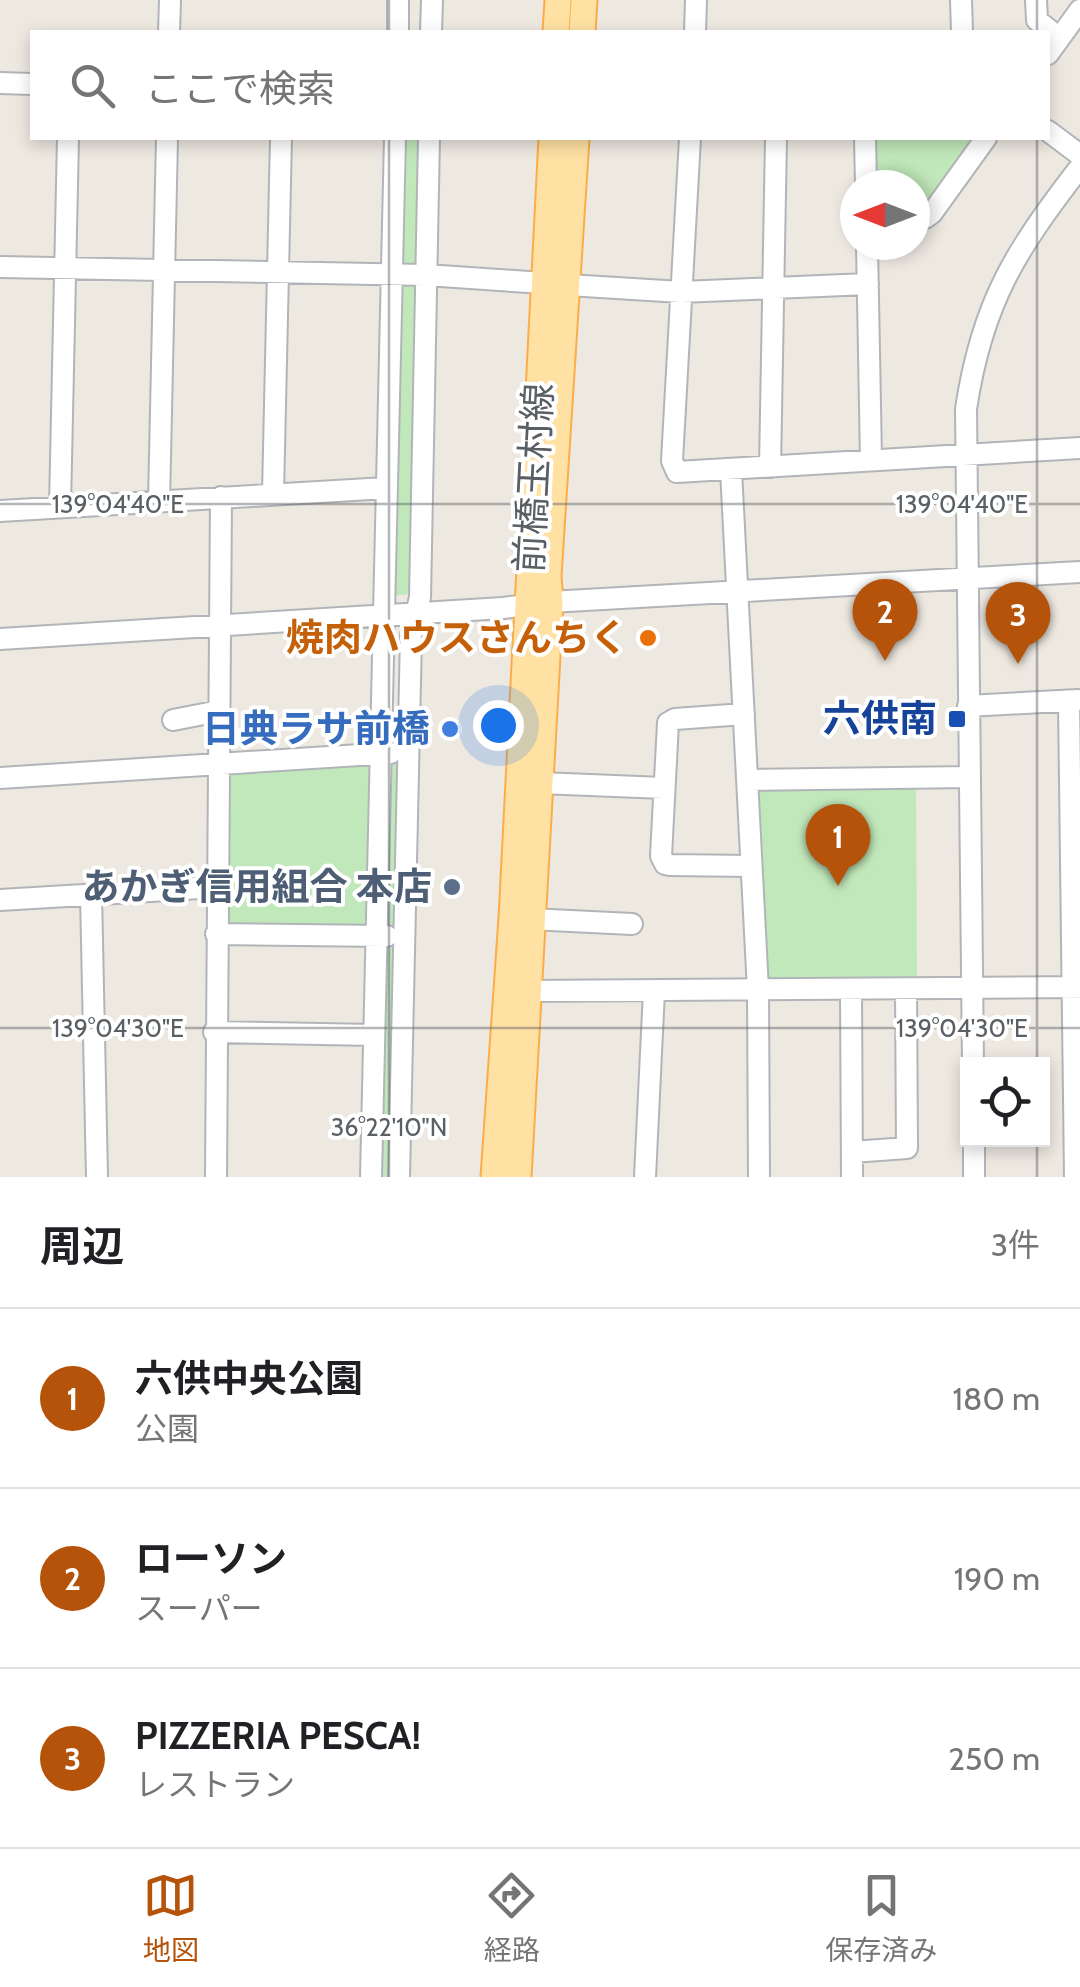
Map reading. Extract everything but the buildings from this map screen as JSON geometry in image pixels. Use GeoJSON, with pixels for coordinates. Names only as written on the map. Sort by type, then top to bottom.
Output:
{"type":"FeatureCollection","features":[{"type":"Feature","properties":{"kind":"main road"},"geometry":{"type":"LineString","coordinates":[[556,30],[558,0]]}},
{"type":"Feature","properties":{"kind":"main road"},"geometry":{"type":"LineString","coordinates":[[582,30],[584,0]]}},
{"type":"Feature","properties":{"kind":"main road","name":"前橋玉村線"},"geometry":{"type":"LineString","coordinates":[[494,1177],[540,604],[548,576],[555,284],[552,140]]}},
{"type":"Feature","properties":{"kind":"main road","name":"前橋玉村線"},"geometry":{"type":"LineString","coordinates":[[555,284],[576,140]]}},
{"type":"Feature","properties":{"kind":"main road","name":"前橋玉村線"},"geometry":{"type":"LineString","coordinates":[[518,1177],[540,783],[540,604]]}},
{"type":"Feature","properties":{"kind":"street"},"geometry":{"type":"LineString","coordinates":[[169,30],[170,0]]}},
{"type":"Feature","properties":{"kind":"street"},"geometry":{"type":"LineString","coordinates":[[398,0],[398,30]]}},
{"type":"Feature","properties":{"kind":"street"},"geometry":{"type":"LineString","coordinates":[[431,30],[432,0]]}},
{"type":"Feature","properties":{"kind":"street"},"geometry":{"type":"LineString","coordinates":[[695,30],[696,0]]}},
{"type":"Feature","properties":{"kind":"street"},"geometry":{"type":"LineString","coordinates":[[961,0],[962,30]]}},
{"type":"Feature","properties":{"kind":"street"},"geometry":{"type":"LineString","coordinates":[[1036,0],[1037,20],[1043,30]]}},
{"type":"Feature","properties":{"kind":"street"},"geometry":{"type":"LineString","coordinates":[[1053,46],[1080,10]]}},
{"type":"Feature","properties":{"kind":"street"},"geometry":{"type":"LineString","coordinates":[[0,84],[30,84]]}},
{"type":"Feature","properties":{"kind":"street"},"geometry":{"type":"LineString","coordinates":[[1050,132],[1080,155]]}},
{"type":"Feature","properties":{"kind":"street"},"geometry":{"type":"LineString","coordinates":[[60,508],[68,140]]}},
{"type":"Feature","properties":{"kind":"street"},"geometry":{"type":"LineString","coordinates":[[159,502],[167,140]]}},
{"type":"Feature","properties":{"kind":"street"},"geometry":{"type":"LineString","coordinates":[[273,494],[281,140]]}},
{"type":"Feature","properties":{"kind":"street"},"geometry":{"type":"LineString","coordinates":[[370,1177],[395,140]]}},
{"type":"Feature","properties":{"kind":"street"},"geometry":{"type":"LineString","coordinates":[[398,1177],[408,754],[414,612],[420,597],[429,140]]}},
{"type":"Feature","properties":{"kind":"street"},"geometry":{"type":"LineString","coordinates":[[690,140],[672,466],[677,472],[1080,448]]}},
{"type":"Feature","properties":{"kind":"street"},"geometry":{"type":"LineString","coordinates":[[770,467],[776,140]]}},
{"type":"Feature","properties":{"kind":"street"},"geometry":{"type":"LineString","coordinates":[[865,140],[866,170]]}},
{"type":"Feature","properties":{"kind":"street"},"geometry":{"type":"LineString","coordinates":[[930,215],[985,140]]}},
{"type":"Feature","properties":{"kind":"street"},"geometry":{"type":"LineString","coordinates":[[973,1057],[964,456],[972,370],[990,306],[1032,230],[1080,167]]}},
{"type":"Feature","properties":{"kind":"street"},"geometry":{"type":"LineString","coordinates":[[867,260],[871,460]]}},
{"type":"Feature","properties":{"kind":"street"},"geometry":{"type":"LineString","coordinates":[[0,267],[426,275],[680,292],[868,284]]}},
{"type":"Feature","properties":{"kind":"street"},"geometry":{"type":"LineString","coordinates":[[731,470],[758,990],[759,1177]]}},
{"type":"Feature","properties":{"kind":"street"},"geometry":{"type":"LineString","coordinates":[[0,512],[386,488]]}},
{"type":"Feature","properties":{"kind":"street"},"geometry":{"type":"LineString","coordinates":[[216,1177],[214,1032],[222,498]]}},
{"type":"Feature","properties":{"kind":"street"},"geometry":{"type":"LineString","coordinates":[[0,639],[1080,572]]}},
{"type":"Feature","properties":{"kind":"street"},"geometry":{"type":"LineString","coordinates":[[968,706],[1074,700],[1074,1177]]}},
{"type":"Feature","properties":{"kind":"street"},"geometry":{"type":"LineString","coordinates":[[173,720],[219,711]]}},
{"type":"Feature","properties":{"kind":"street"},"geometry":{"type":"LineString","coordinates":[[744,714],[671,720],[667,726],[662,856],[665,864],[750,866]]}},
{"type":"Feature","properties":{"kind":"street"},"geometry":{"type":"LineString","coordinates":[[0,778],[408,754]]}},
{"type":"Feature","properties":{"kind":"street"},"geometry":{"type":"LineString","coordinates":[[748,780],[968,777]]}},
{"type":"Feature","properties":{"kind":"street"},"geometry":{"type":"LineString","coordinates":[[540,783],[664,788]]}},
{"type":"Feature","properties":{"kind":"street"},"geometry":{"type":"LineString","coordinates":[[0,900],[217,887]]}},
{"type":"Feature","properties":{"kind":"street"},"geometry":{"type":"LineString","coordinates":[[91,894],[97,1177]]}},
{"type":"Feature","properties":{"kind":"street"},"geometry":{"type":"LineString","coordinates":[[530,918],[632,924]]}},
{"type":"Feature","properties":{"kind":"street"},"geometry":{"type":"LineString","coordinates":[[216,934],[404,936]]}},
{"type":"Feature","properties":{"kind":"street"},"geometry":{"type":"LineString","coordinates":[[526,991],[1076,987]]}},
{"type":"Feature","properties":{"kind":"street"},"geometry":{"type":"LineString","coordinates":[[851,990],[852,1177]]}},
{"type":"Feature","properties":{"kind":"street"},"geometry":{"type":"LineString","coordinates":[[852,1152],[907,1148],[906,990]]}},
{"type":"Feature","properties":{"kind":"street"},"geometry":{"type":"LineString","coordinates":[[645,1177],[654,991]]}},
{"type":"Feature","properties":{"kind":"street"},"geometry":{"type":"LineString","coordinates":[[214,1032],[374,1035]]}},
{"type":"Feature","properties":{"kind":"street"},"geometry":{"type":"LineString","coordinates":[[974,1147],[974,1177]]}},
{"type":"Feature","properties":{"kind":"green space"},"geometry":{"type":"Polygon","coordinates":[[[402,140],[424,140],[421,262],[403,267],[399,262],[402,140]]]}},
{"type":"Feature","properties":{"kind":"green space"},"geometry":{"type":"Polygon","coordinates":[[[872,140],[975,140],[930,203],[930,170],[872,170],[872,140]]]}},
{"type":"Feature","properties":{"kind":"green space"},"geometry":{"type":"Polygon","coordinates":[[[415,281],[420,286],[413,594],[391,596],[399,286],[415,281]]]}},
{"type":"Feature","properties":{"kind":"green space"},"geometry":{"type":"Polygon","coordinates":[[[399,759],[398,923],[386,928],[387,763],[399,759]]]}},
{"type":"Feature","properties":{"kind":"green space"},"geometry":{"type":"Polygon","coordinates":[[[368,761],[374,766],[370,924],[364,929],[231,925],[225,919],[228,775],[234,769],[368,761]]]}},
{"type":"Feature","properties":{"kind":"green space"},"geometry":{"type":"Polygon","coordinates":[[[916,783],[917,981],[769,982],[762,977],[755,794],[760,788],[916,783]]]}},
{"type":"Feature","properties":{"kind":"green space"},"geometry":{"type":"Polygon","coordinates":[[[394,941],[397,945],[392,1177],[377,1177],[382,945],[394,941]]]}},
{"type":"Feature","properties":{"kind":"place","name":"焼肉ハウスさんちく"},"geometry":{"type":"Point","coordinates":[648,638]}},
{"type":"Feature","properties":{"kind":"place","name":"ローソン"},"geometry":{"type":"Point","coordinates":[885,661]}},
{"type":"Feature","properties":{"kind":"place","name":"PIZZERIA PESCA!"},"geometry":{"type":"Point","coordinates":[1018,664]}},
{"type":"Feature","properties":{"kind":"place","name":"六供南"},"geometry":{"type":"Point","coordinates":[957,719]}},
{"type":"Feature","properties":{"kind":"place","name":"日典ラサ前橋"},"geometry":{"type":"Point","coordinates":[450,729]}},
{"type":"Feature","properties":{"kind":"place","name":"六供中央公園"},"geometry":{"type":"Point","coordinates":[838,886]}},
{"type":"Feature","properties":{"kind":"place","name":"あかぎ信用組合 本店"},"geometry":{"type":"Point","coordinates":[452,887]}}]}
